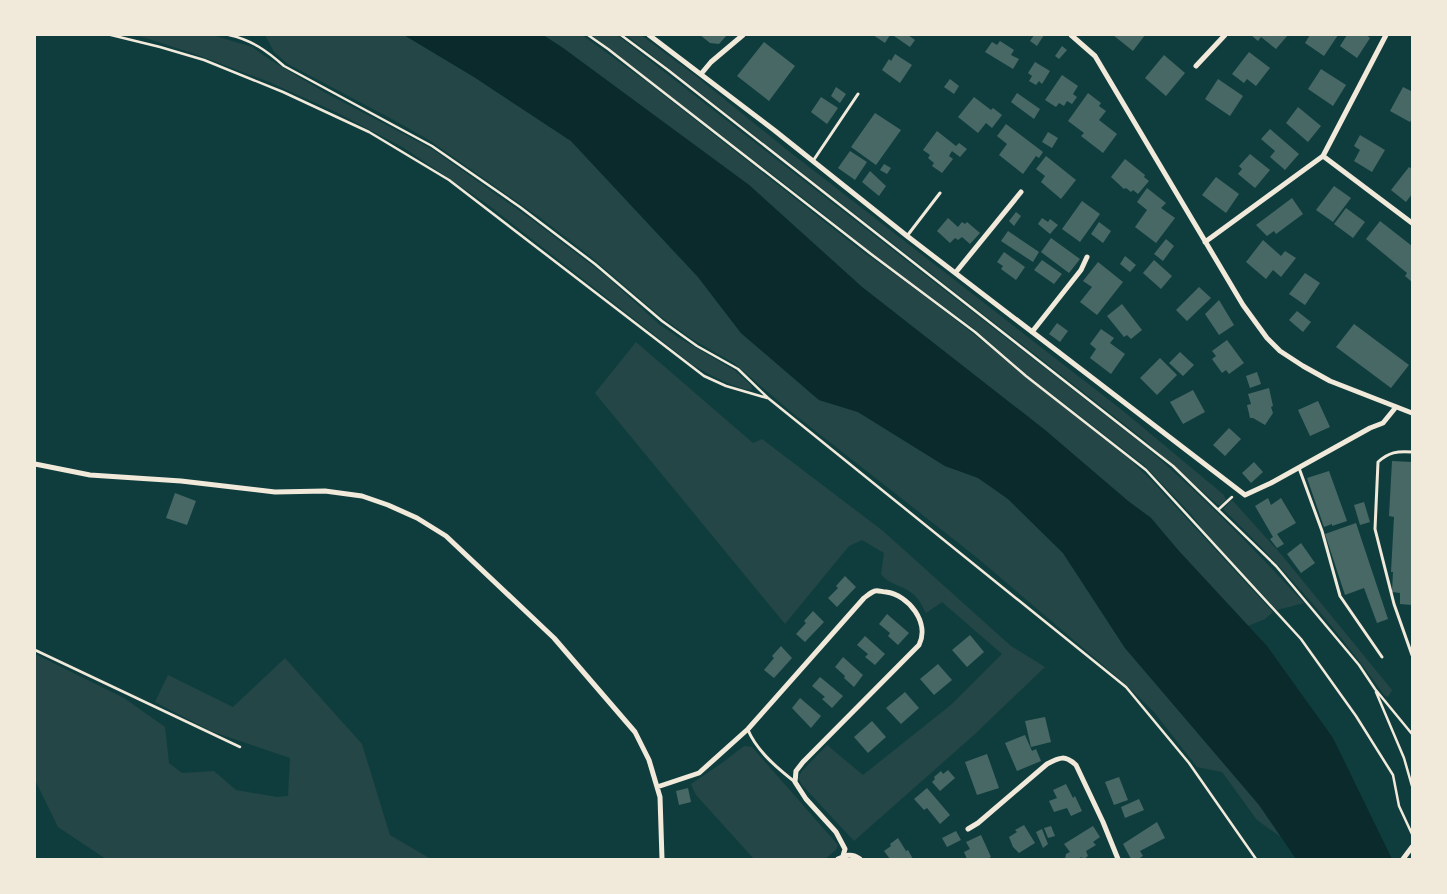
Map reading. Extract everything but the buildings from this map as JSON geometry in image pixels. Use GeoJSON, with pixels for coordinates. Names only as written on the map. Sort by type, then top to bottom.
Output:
{"type":"FeatureCollection","features":[{"type":"Feature","properties":{"kind":"street"},"geometry":{"type":"LineString","coordinates":[[649,35],[907,236],[1246,495],[1271,484],[1370,428],[1384,423],[1396,407]]}},
{"type":"Feature","properties":{"kind":"street"},"geometry":{"type":"LineString","coordinates":[[701,74],[711,62],[743,35]]}},
{"type":"Feature","properties":{"kind":"street"},"geometry":{"type":"LineString","coordinates":[[1071,35],[1095,56],[1243,305],[1267,338],[1280,351],[1330,381],[1412,414]]}},
{"type":"Feature","properties":{"kind":"street"},"geometry":{"type":"LineString","coordinates":[[1196,66],[1226,35]]}},
{"type":"Feature","properties":{"kind":"street"},"geometry":{"type":"LineString","coordinates":[[1205,242],[1323,156],[1386,35]]}},
{"type":"Feature","properties":{"kind":"street"},"geometry":{"type":"LineString","coordinates":[[1323,156],[1412,223]]}},
{"type":"Feature","properties":{"kind":"street"},"geometry":{"type":"LineString","coordinates":[[956,272],[1021,192]]}},
{"type":"Feature","properties":{"kind":"street"},"geometry":{"type":"LineString","coordinates":[[1032,332],[1081,270],[1087,257]]}},
{"type":"Feature","properties":{"kind":"street"},"geometry":{"type":"LineString","coordinates":[[35,464],[90,475],[181,481],[275,492],[325,491],[362,496],[388,504],[417,518],[446,536],[554,638],[635,732],[649,760],[660,797],[662,859]]}},
{"type":"Feature","properties":{"kind":"street"},"geometry":{"type":"LineString","coordinates":[[657,786],[700,773],[748,729],[864,598],[875,591],[889,592],[904,597],[914,608],[920,624],[923,637],[919,645],[796,771],[795,782],[806,799],[836,832],[845,849],[846,856]]}},
{"type":"Feature","properties":{"kind":"street"},"geometry":{"type":"LineString","coordinates":[[968,829],[978,823],[1047,764],[1058,758],[1068,758],[1076,765],[1118,859]]}},
{"type":"Feature","properties":{"kind":"street"},"geometry":{"type":"LineString","coordinates":[[1403,859],[1412,847]]}},
{"type":"Feature","properties":{"kind":"street"},"geometry":{"type":"LineString","coordinates":[[838,859],[846,856],[856,856],[860,859]]}},
{"type":"Feature","properties":{"kind":"lane"},"geometry":{"type":"LineString","coordinates":[[813,161],[858,94]]}},
{"type":"Feature","properties":{"kind":"lane"},"geometry":{"type":"LineString","coordinates":[[907,236],[940,193]]}},
{"type":"Feature","properties":{"kind":"lane"},"geometry":{"type":"LineString","coordinates":[[1412,452],[1397,451],[1386,455],[1378,462],[1375,529],[1394,604],[1412,655]]}},
{"type":"Feature","properties":{"kind":"lane"},"geometry":{"type":"LineString","coordinates":[[1298,468],[1322,531],[1340,596],[1382,657]]}},
{"type":"Feature","properties":{"kind":"lane"},"geometry":{"type":"LineString","coordinates":[[748,729],[753,742],[782,772],[795,782]]}},
{"type":"Feature","properties":{"kind":"path"},"geometry":{"type":"LineString","coordinates":[[111,35],[204,60],[283,92],[370,132],[449,180],[704,376],[726,386],[768,398]]}},
{"type":"Feature","properties":{"kind":"path"},"geometry":{"type":"LineString","coordinates":[[229,35],[244,38],[291,70],[432,146],[595,264],[662,321],[697,346],[738,369],[768,398],[1126,687],[1190,763],[1256,859]]}},
{"type":"Feature","properties":{"kind":"path"},"geometry":{"type":"LineString","coordinates":[[588,35],[863,248],[975,332],[1026,376],[1146,470],[1302,639],[1356,716],[1393,776],[1399,806],[1412,834]]}},
{"type":"Feature","properties":{"kind":"path"},"geometry":{"type":"LineString","coordinates":[[621,35],[1173,466],[1276,566],[1359,665],[1374,689],[1412,734]]}},
{"type":"Feature","properties":{"kind":"path"},"geometry":{"type":"LineString","coordinates":[[1219,509],[1240,491]]}},
{"type":"Feature","properties":{"kind":"path"},"geometry":{"type":"LineString","coordinates":[[35,650],[240,746]]}},
{"type":"Feature","properties":{"kind":"path"},"geometry":{"type":"LineString","coordinates":[[1374,689],[1404,758],[1412,786]]}},
{"type":"Feature","properties":{"kind":"shaded area"},"geometry":{"type":"Polygon","coordinates":[[[136,35],[212,35],[252,47],[324,92],[432,149],[531,219],[606,276],[660,325],[734,370],[751,385],[752,390],[731,384],[693,365],[487,204],[404,148],[338,113],[269,82],[195,54],[136,35]]]}},
{"type":"Feature","properties":{"kind":"shaded area"},"geometry":{"type":"Polygon","coordinates":[[[265,35],[404,35],[474,77],[571,141],[698,277],[741,333],[819,400],[858,412],[945,466],[978,477],[1008,499],[1063,553],[1125,648],[1260,805],[1281,837],[1257,820],[1222,772],[1197,767],[1154,712],[1123,682],[975,556],[790,411],[734,363],[692,339],[660,316],[590,256],[542,219],[429,140],[288,64],[274,52],[265,35]]]}},
{"type":"Feature","properties":{"kind":"shaded area"},"geometry":{"type":"Polygon","coordinates":[[[404,35],[543,35],[749,185],[862,287],[1045,430],[1128,501],[1151,518],[1267,646],[1333,738],[1392,859],[1296,859],[1259,805],[1125,648],[1063,553],[1008,499],[978,478],[945,466],[858,412],[819,400],[741,333],[698,277],[571,141],[474,77],[404,35]]]}},
{"type":"Feature","properties":{"kind":"shaded area"},"geometry":{"type":"Polygon","coordinates":[[[543,35],[582,35],[647,82],[863,252],[964,327],[1128,458],[1151,480],[1273,612],[1265,619],[1248,626],[1151,518],[1128,501],[1045,430],[862,287],[749,185],[543,35]]]}},
{"type":"Feature","properties":{"kind":"shaded area"},"geometry":{"type":"Polygon","coordinates":[[[591,35],[617,35],[1142,444],[1225,521],[1304,603],[1277,610],[1145,466],[1025,373],[972,327],[874,255],[811,204],[591,35]]]}},
{"type":"Feature","properties":{"kind":"shaded area"},"geometry":{"type":"Polygon","coordinates":[[[626,35],[641,35],[697,77],[786,149],[1122,410],[1224,495],[1226,500],[1221,505],[1218,505],[1142,438],[626,35]]]}},
{"type":"Feature","properties":{"kind":"shaded area"},"geometry":{"type":"Polygon","coordinates":[[[636,342],[753,443],[762,439],[883,531],[1011,646],[1045,667],[975,734],[854,841],[802,785],[798,778],[802,771],[827,745],[863,775],[952,704],[1002,654],[942,602],[926,613],[911,592],[889,581],[881,574],[884,553],[862,540],[849,546],[785,624],[595,393],[636,342]]]}},
{"type":"Feature","properties":{"kind":"shaded area"},"geometry":{"type":"Polygon","coordinates":[[[1231,501],[1280,553],[1392,690],[1388,697],[1384,695],[1308,598],[1223,509],[1231,501]]]}},
{"type":"Feature","properties":{"kind":"shaded area"},"geometry":{"type":"Polygon","coordinates":[[[35,654],[124,698],[165,727],[169,763],[182,773],[214,771],[236,790],[277,797],[288,796],[290,758],[211,731],[155,702],[168,675],[233,707],[285,658],[362,744],[390,835],[431,859],[106,859],[58,827],[35,780],[35,654]]]}},
{"type":"Feature","properties":{"kind":"shaded area"},"geometry":{"type":"Polygon","coordinates":[[[744,746],[752,747],[838,845],[836,850],[825,859],[754,859],[696,795],[691,784],[744,746]]]}}]}
